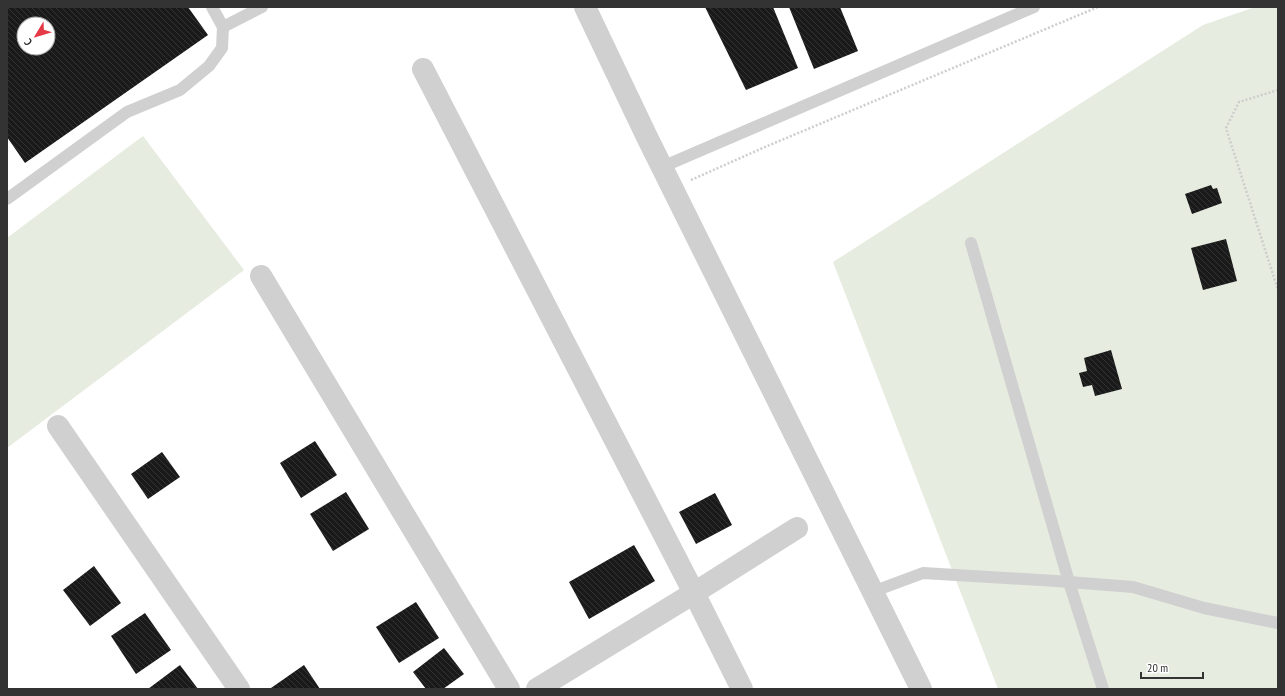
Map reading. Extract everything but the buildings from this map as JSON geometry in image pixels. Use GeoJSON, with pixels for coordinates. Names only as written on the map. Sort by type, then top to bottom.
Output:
{"type":"FeatureCollection","features":[{"type":"Feature","properties":{"kind":"street"},"geometry":{"type":"LineString","coordinates":[[585,7],[662,167],[921,689]]}},
{"type":"Feature","properties":{"kind":"street"},"geometry":{"type":"LineString","coordinates":[[423,69],[742,689]]}},
{"type":"Feature","properties":{"kind":"street"},"geometry":{"type":"LineString","coordinates":[[261,276],[509,689]]}},
{"type":"Feature","properties":{"kind":"street"},"geometry":{"type":"LineString","coordinates":[[58,426],[239,689]]}},
{"type":"Feature","properties":{"kind":"street"},"geometry":{"type":"LineString","coordinates":[[537,689],[694,594],[797,528]]}},
{"type":"Feature","properties":{"kind":"lane"},"geometry":{"type":"LineString","coordinates":[[7,199],[127,112],[180,90],[209,66],[222,48],[223,27],[212,7]]}},
{"type":"Feature","properties":{"kind":"lane"},"geometry":{"type":"LineString","coordinates":[[223,27],[262,7]]}},
{"type":"Feature","properties":{"kind":"lane"},"geometry":{"type":"LineString","coordinates":[[662,167],[1034,7]]}},
{"type":"Feature","properties":{"kind":"lane"},"geometry":{"type":"LineString","coordinates":[[971,243],[1069,582],[1103,689]]}},
{"type":"Feature","properties":{"kind":"lane"},"geometry":{"type":"LineString","coordinates":[[872,592],[923,573],[1069,582],[1133,587],[1204,608],[1278,623]]}},
{"type":"Feature","properties":{"kind":"path"},"geometry":{"type":"LineString","coordinates":[[673,188],[766,147],[1098,7]]}},
{"type":"Feature","properties":{"kind":"path"},"geometry":{"type":"LineString","coordinates":[[1278,90],[1238,102],[1226,128],[1278,290]]}},
{"type":"Feature","properties":{"kind":"shaded area"},"geometry":{"type":"Polygon","coordinates":[[[1255,7],[1278,7],[1278,689],[998,689],[833,262],[1203,25],[1255,7]]]}},
{"type":"Feature","properties":{"kind":"shaded area"},"geometry":{"type":"Polygon","coordinates":[[[143,136],[244,270],[7,448],[7,238],[143,136]]]}}]}
